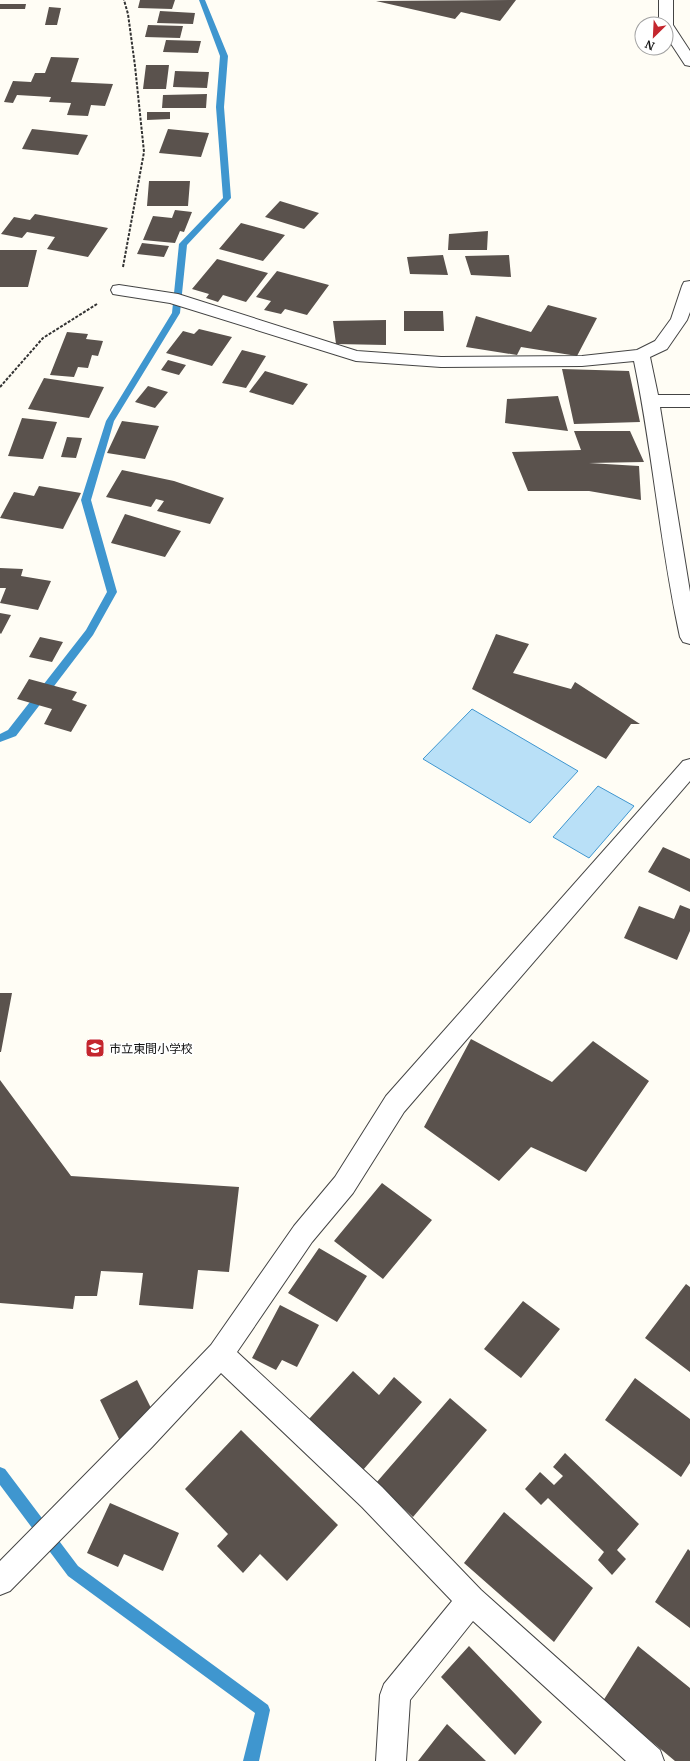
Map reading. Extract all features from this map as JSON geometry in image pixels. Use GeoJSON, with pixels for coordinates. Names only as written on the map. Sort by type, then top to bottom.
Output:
{"type":"FeatureCollection","features":[{"type":"Feature","properties":{"kind":"street"},"geometry":{"type":"LineString","coordinates":[[666,0],[666,25],[690,62]]}},
{"type":"Feature","properties":{"kind":"street"},"geometry":{"type":"LineString","coordinates":[[118,290],[172,298],[356,356],[449,362],[582,360],[641,355],[661,345],[679,320],[690,286]]}},
{"type":"Feature","properties":{"kind":"street"},"geometry":{"type":"LineString","coordinates":[[641,355],[652,401],[670,532],[690,637]]}},
{"type":"Feature","properties":{"kind":"street"},"geometry":{"type":"LineString","coordinates":[[652,401],[690,401]]}},
{"type":"Feature","properties":{"kind":"street"},"geometry":{"type":"LineString","coordinates":[[670,532],[690,547]]}},
{"type":"Feature","properties":{"kind":"street"},"geometry":{"type":"LineString","coordinates":[[0,1581],[142,1437],[220,1354],[303,1234],[344,1185],[395,1104],[470,1016],[690,767]]}},
{"type":"Feature","properties":{"kind":"street"},"geometry":{"type":"LineString","coordinates":[[220,1354],[372,1497],[471,1600],[649,1761]]}},
{"type":"Feature","properties":{"kind":"street"},"geometry":{"type":"LineString","coordinates":[[391,1761],[395,1695],[471,1600]]}},
{"type":"Feature","properties":{"kind":"path"},"geometry":{"type":"LineString","coordinates":[[0,387],[43,338],[118,290],[144,152],[136,66],[128,14],[124,0]]}},
{"type":"Feature","properties":{"kind":"water"},"geometry":{"type":"Polygon","coordinates":[[[472,709],[578,771],[530,823],[423,759],[472,709]]]}},
{"type":"Feature","properties":{"kind":"water"},"geometry":{"type":"Polygon","coordinates":[[[598,786],[634,806],[589,858],[553,837],[598,786]]]}},
{"type":"Feature","properties":{"kind":"building"},"geometry":{"type":"Polygon","coordinates":[[[140,0],[175,0],[172,9],[138,8],[140,0]]]}},
{"type":"Feature","properties":{"kind":"building"},"geometry":{"type":"Polygon","coordinates":[[[516,0],[500,21],[461,12],[455,19],[376,1],[516,0]]]}},
{"type":"Feature","properties":{"kind":"building"},"geometry":{"type":"Polygon","coordinates":[[[0,4],[26,4],[25,9],[0,9],[0,4]]]}},
{"type":"Feature","properties":{"kind":"building"},"geometry":{"type":"Polygon","coordinates":[[[49,7],[61,8],[57,25],[45,25],[49,7]]]}},
{"type":"Feature","properties":{"kind":"building"},"geometry":{"type":"Polygon","coordinates":[[[160,11],[195,13],[193,24],[157,23],[160,11]]]}},
{"type":"Feature","properties":{"kind":"building"},"geometry":{"type":"Polygon","coordinates":[[[148,25],[183,26],[180,38],[145,37],[148,25]]]}},
{"type":"Feature","properties":{"kind":"building"},"geometry":{"type":"Polygon","coordinates":[[[166,40],[201,41],[198,53],[163,52],[166,40]]]}},
{"type":"Feature","properties":{"kind":"building"},"geometry":{"type":"Polygon","coordinates":[[[51,57],[79,58],[71,82],[113,84],[105,106],[91,105],[88,116],[67,115],[71,103],[49,102],[51,97],[17,95],[13,103],[4,102],[13,81],[31,82],[35,73],[45,73],[51,57]]]}},
{"type":"Feature","properties":{"kind":"building"},"geometry":{"type":"Polygon","coordinates":[[[146,65],[169,65],[166,89],[143,89],[146,65]]]}},
{"type":"Feature","properties":{"kind":"building"},"geometry":{"type":"Polygon","coordinates":[[[175,71],[209,72],[207,88],[173,87],[175,71]]]}},
{"type":"Feature","properties":{"kind":"building"},"geometry":{"type":"Polygon","coordinates":[[[207,94],[206,108],[162,108],[163,95],[207,94]]]}},
{"type":"Feature","properties":{"kind":"building"},"geometry":{"type":"Polygon","coordinates":[[[147,112],[170,112],[170,119],[147,120],[147,112]]]}},
{"type":"Feature","properties":{"kind":"building"},"geometry":{"type":"Polygon","coordinates":[[[32,129],[88,135],[78,155],[22,149],[32,129]]]}},
{"type":"Feature","properties":{"kind":"building"},"geometry":{"type":"Polygon","coordinates":[[[168,129],[209,133],[201,157],[159,153],[168,129]]]}},
{"type":"Feature","properties":{"kind":"building"},"geometry":{"type":"Polygon","coordinates":[[[149,181],[190,181],[188,206],[147,206],[149,181]]]}},
{"type":"Feature","properties":{"kind":"building"},"geometry":{"type":"Polygon","coordinates":[[[280,201],[319,213],[304,229],[265,217],[280,201]]]}},
{"type":"Feature","properties":{"kind":"building"},"geometry":{"type":"Polygon","coordinates":[[[175,210],[192,212],[184,232],[180,231],[175,243],[143,240],[153,216],[172,218],[175,210]]]}},
{"type":"Feature","properties":{"kind":"building"},"geometry":{"type":"Polygon","coordinates":[[[35,214],[108,228],[88,257],[47,249],[55,237],[27,232],[22,238],[1,234],[14,217],[30,220],[35,214]]]}},
{"type":"Feature","properties":{"kind":"building"},"geometry":{"type":"Polygon","coordinates":[[[241,223],[285,235],[263,261],[219,249],[241,223]]]}},
{"type":"Feature","properties":{"kind":"building"},"geometry":{"type":"Polygon","coordinates":[[[488,231],[487,250],[448,250],[449,234],[488,231]]]}},
{"type":"Feature","properties":{"kind":"building"},"geometry":{"type":"Polygon","coordinates":[[[142,243],[169,246],[164,257],[137,254],[142,243]]]}},
{"type":"Feature","properties":{"kind":"building"},"geometry":{"type":"Polygon","coordinates":[[[0,250],[37,250],[28,287],[0,287],[0,250]]]}},
{"type":"Feature","properties":{"kind":"building"},"geometry":{"type":"Polygon","coordinates":[[[443,255],[448,275],[410,274],[407,257],[443,255]]]}},
{"type":"Feature","properties":{"kind":"building"},"geometry":{"type":"Polygon","coordinates":[[[509,255],[511,277],[471,275],[465,256],[509,255]]]}},
{"type":"Feature","properties":{"kind":"building"},"geometry":{"type":"Polygon","coordinates":[[[217,259],[268,273],[246,302],[223,295],[218,302],[206,298],[209,294],[192,289],[217,259]]]}},
{"type":"Feature","properties":{"kind":"building"},"geometry":{"type":"Polygon","coordinates":[[[277,271],[329,285],[307,315],[285,309],[281,314],[264,310],[271,301],[256,297],[277,271]]]}},
{"type":"Feature","properties":{"kind":"building"},"geometry":{"type":"Polygon","coordinates":[[[548,305],[597,318],[577,356],[521,347],[517,355],[466,347],[476,316],[531,332],[548,305]]]}},
{"type":"Feature","properties":{"kind":"building"},"geometry":{"type":"Polygon","coordinates":[[[404,311],[443,311],[444,331],[404,331],[404,311]]]}},
{"type":"Feature","properties":{"kind":"building"},"geometry":{"type":"Polygon","coordinates":[[[386,320],[386,345],[336,344],[333,321],[386,320]]]}},
{"type":"Feature","properties":{"kind":"building"},"geometry":{"type":"Polygon","coordinates":[[[199,329],[232,337],[212,366],[166,353],[183,331],[194,334],[199,329]]]}},
{"type":"Feature","properties":{"kind":"building"},"geometry":{"type":"Polygon","coordinates":[[[67,332],[88,334],[86,339],[103,341],[98,356],[92,355],[88,368],[78,367],[74,377],[50,375],[67,332]]]}},
{"type":"Feature","properties":{"kind":"building"},"geometry":{"type":"Polygon","coordinates":[[[242,350],[266,356],[246,388],[222,383],[242,350]]]}},
{"type":"Feature","properties":{"kind":"building"},"geometry":{"type":"Polygon","coordinates":[[[168,360],[186,365],[179,375],[161,370],[168,360]]]}},
{"type":"Feature","properties":{"kind":"building"},"geometry":{"type":"Polygon","coordinates":[[[562,369],[629,371],[640,422],[574,424],[562,369]]]}},
{"type":"Feature","properties":{"kind":"building"},"geometry":{"type":"Polygon","coordinates":[[[265,371],[308,384],[293,405],[249,392],[265,371]]]}},
{"type":"Feature","properties":{"kind":"building"},"geometry":{"type":"Polygon","coordinates":[[[44,378],[104,387],[89,418],[28,409],[44,378]]]}},
{"type":"Feature","properties":{"kind":"building"},"geometry":{"type":"Polygon","coordinates":[[[148,386],[168,392],[155,408],[135,402],[148,386]]]}},
{"type":"Feature","properties":{"kind":"building"},"geometry":{"type":"Polygon","coordinates":[[[558,396],[568,431],[505,423],[507,399],[558,396]]]}},
{"type":"Feature","properties":{"kind":"building"},"geometry":{"type":"Polygon","coordinates":[[[22,418],[57,422],[43,459],[8,456],[22,418]]]}},
{"type":"Feature","properties":{"kind":"building"},"geometry":{"type":"Polygon","coordinates":[[[122,421],[159,426],[145,459],[107,453],[122,421]]]}},
{"type":"Feature","properties":{"kind":"building"},"geometry":{"type":"Polygon","coordinates":[[[574,431],[630,431],[644,462],[589,463],[639,466],[641,500],[589,491],[528,491],[512,452],[581,450],[574,431]]]}},
{"type":"Feature","properties":{"kind":"building"},"geometry":{"type":"Polygon","coordinates":[[[67,437],[82,438],[76,458],[61,457],[67,437]]]}},
{"type":"Feature","properties":{"kind":"building"},"geometry":{"type":"Polygon","coordinates":[[[122,470],[174,481],[224,498],[210,524],[157,511],[164,501],[156,499],[151,507],[106,497],[122,470]]]}},
{"type":"Feature","properties":{"kind":"building"},"geometry":{"type":"Polygon","coordinates":[[[39,486],[81,493],[63,529],[0,518],[14,492],[34,496],[39,486]]]}},
{"type":"Feature","properties":{"kind":"building"},"geometry":{"type":"Polygon","coordinates":[[[125,514],[181,531],[165,557],[111,543],[125,514]]]}},
{"type":"Feature","properties":{"kind":"building"},"geometry":{"type":"Polygon","coordinates":[[[0,568],[23,569],[21,576],[51,581],[38,610],[0,603],[6,588],[0,588],[0,568]]]}},
{"type":"Feature","properties":{"kind":"building"},"geometry":{"type":"Polygon","coordinates":[[[0,613],[11,615],[1,634],[0,633],[0,613]]]}},
{"type":"Feature","properties":{"kind":"building"},"geometry":{"type":"Polygon","coordinates":[[[496,634],[529,644],[513,673],[571,689],[575,682],[640,724],[631,724],[606,759],[472,689],[496,634]]]}},
{"type":"Feature","properties":{"kind":"building"},"geometry":{"type":"Polygon","coordinates":[[[40,637],[63,642],[52,662],[29,657],[40,637]]]}},
{"type":"Feature","properties":{"kind":"building"},"geometry":{"type":"Polygon","coordinates":[[[29,679],[77,692],[72,700],[87,705],[71,732],[44,724],[52,709],[17,699],[29,679]]]}},
{"type":"Feature","properties":{"kind":"building"},"geometry":{"type":"Polygon","coordinates":[[[663,847],[690,859],[690,892],[648,872],[663,847]]]}},
{"type":"Feature","properties":{"kind":"building"},"geometry":{"type":"Polygon","coordinates":[[[680,905],[690,909],[690,931],[677,960],[624,938],[639,906],[674,919],[680,905]]]}},
{"type":"Feature","properties":{"kind":"building"},"geometry":{"type":"Polygon","coordinates":[[[0,993],[12,993],[1,1052],[0,1052],[0,993]]]}},
{"type":"Feature","properties":{"kind":"building"},"geometry":{"type":"Polygon","coordinates":[[[471,1039],[552,1082],[593,1041],[649,1081],[586,1172],[531,1147],[499,1181],[424,1127],[471,1039]]]}},
{"type":"Feature","properties":{"kind":"building"},"geometry":{"type":"Polygon","coordinates":[[[0,1080],[71,1176],[239,1187],[229,1272],[198,1270],[193,1309],[139,1305],[143,1273],[101,1271],[97,1296],[75,1296],[73,1309],[0,1303],[0,1080]]]}},
{"type":"Feature","properties":{"kind":"building"},"geometry":{"type":"Polygon","coordinates":[[[382,1183],[432,1220],[383,1279],[334,1241],[382,1183]]]}},
{"type":"Feature","properties":{"kind":"building"},"geometry":{"type":"Polygon","coordinates":[[[319,1248],[367,1276],[337,1322],[288,1293],[319,1248]]]}},
{"type":"Feature","properties":{"kind":"building"},"geometry":{"type":"Polygon","coordinates":[[[686,1284],[690,1287],[690,1372],[645,1338],[686,1284]]]}},
{"type":"Feature","properties":{"kind":"building"},"geometry":{"type":"Polygon","coordinates":[[[523,1301],[560,1329],[521,1378],[484,1349],[523,1301]]]}},
{"type":"Feature","properties":{"kind":"building"},"geometry":{"type":"Polygon","coordinates":[[[280,1305],[319,1325],[297,1367],[282,1360],[276,1370],[252,1358],[280,1305]]]}},
{"type":"Feature","properties":{"kind":"building"},"geometry":{"type":"Polygon","coordinates":[[[353,1371],[379,1395],[394,1377],[422,1402],[363,1470],[309,1419],[353,1371]]]}},
{"type":"Feature","properties":{"kind":"building"},"geometry":{"type":"Polygon","coordinates":[[[635,1378],[690,1419],[690,1463],[681,1477],[605,1420],[635,1378]]]}},
{"type":"Feature","properties":{"kind":"building"},"geometry":{"type":"Polygon","coordinates":[[[137,1380],[157,1420],[120,1441],[100,1400],[137,1380]]]}},
{"type":"Feature","properties":{"kind":"building"},"geometry":{"type":"Polygon","coordinates":[[[450,1398],[487,1430],[413,1517],[376,1483],[450,1398]]]}},
{"type":"Feature","properties":{"kind":"building"},"geometry":{"type":"Polygon","coordinates":[[[241,1430],[338,1525],[287,1581],[260,1554],[243,1573],[217,1546],[228,1534],[185,1489],[241,1430]]]}},
{"type":"Feature","properties":{"kind":"building"},"geometry":{"type":"Polygon","coordinates":[[[565,1453],[639,1524],[617,1550],[626,1559],[612,1575],[598,1560],[604,1552],[548,1498],[541,1505],[525,1489],[540,1472],[554,1485],[563,1476],[553,1467],[565,1453]]]}},
{"type":"Feature","properties":{"kind":"building"},"geometry":{"type":"Polygon","coordinates":[[[110,1503],[179,1533],[163,1571],[124,1554],[118,1567],[87,1553],[110,1503]]]}},
{"type":"Feature","properties":{"kind":"building"},"geometry":{"type":"Polygon","coordinates":[[[504,1512],[593,1588],[554,1642],[464,1563],[504,1512]]]}},
{"type":"Feature","properties":{"kind":"building"},"geometry":{"type":"Polygon","coordinates":[[[688,1549],[690,1551],[690,1628],[655,1602],[688,1549]]]}},
{"type":"Feature","properties":{"kind":"building"},"geometry":{"type":"Polygon","coordinates":[[[469,1646],[542,1722],[515,1755],[441,1677],[469,1646]]]}},
{"type":"Feature","properties":{"kind":"building"},"geometry":{"type":"Polygon","coordinates":[[[638,1646],[690,1688],[690,1761],[675,1761],[603,1701],[638,1646]]]}},
{"type":"Feature","properties":{"kind":"building"},"geometry":{"type":"Polygon","coordinates":[[[447,1724],[486,1761],[418,1761],[447,1724]]]}},
{"type":"Feature","properties":{"kind":"waterway"},"geometry":{"type":"LineString","coordinates":[[0,738],[12,733],[90,632],[112,592],[86,500],[110,421],[176,313],[183,244],[227,198],[220,107],[224,56],[202,0]]}},
{"type":"Feature","properties":{"kind":"waterway"},"geometry":{"type":"LineString","coordinates":[[0,1474],[73,1571],[263,1710],[251,1761]]}},
{"type":"Feature","properties":{"kind":"place","name":"市立東間小学校"},"geometry":{"type":"Point","coordinates":[95,1048]}}]}
